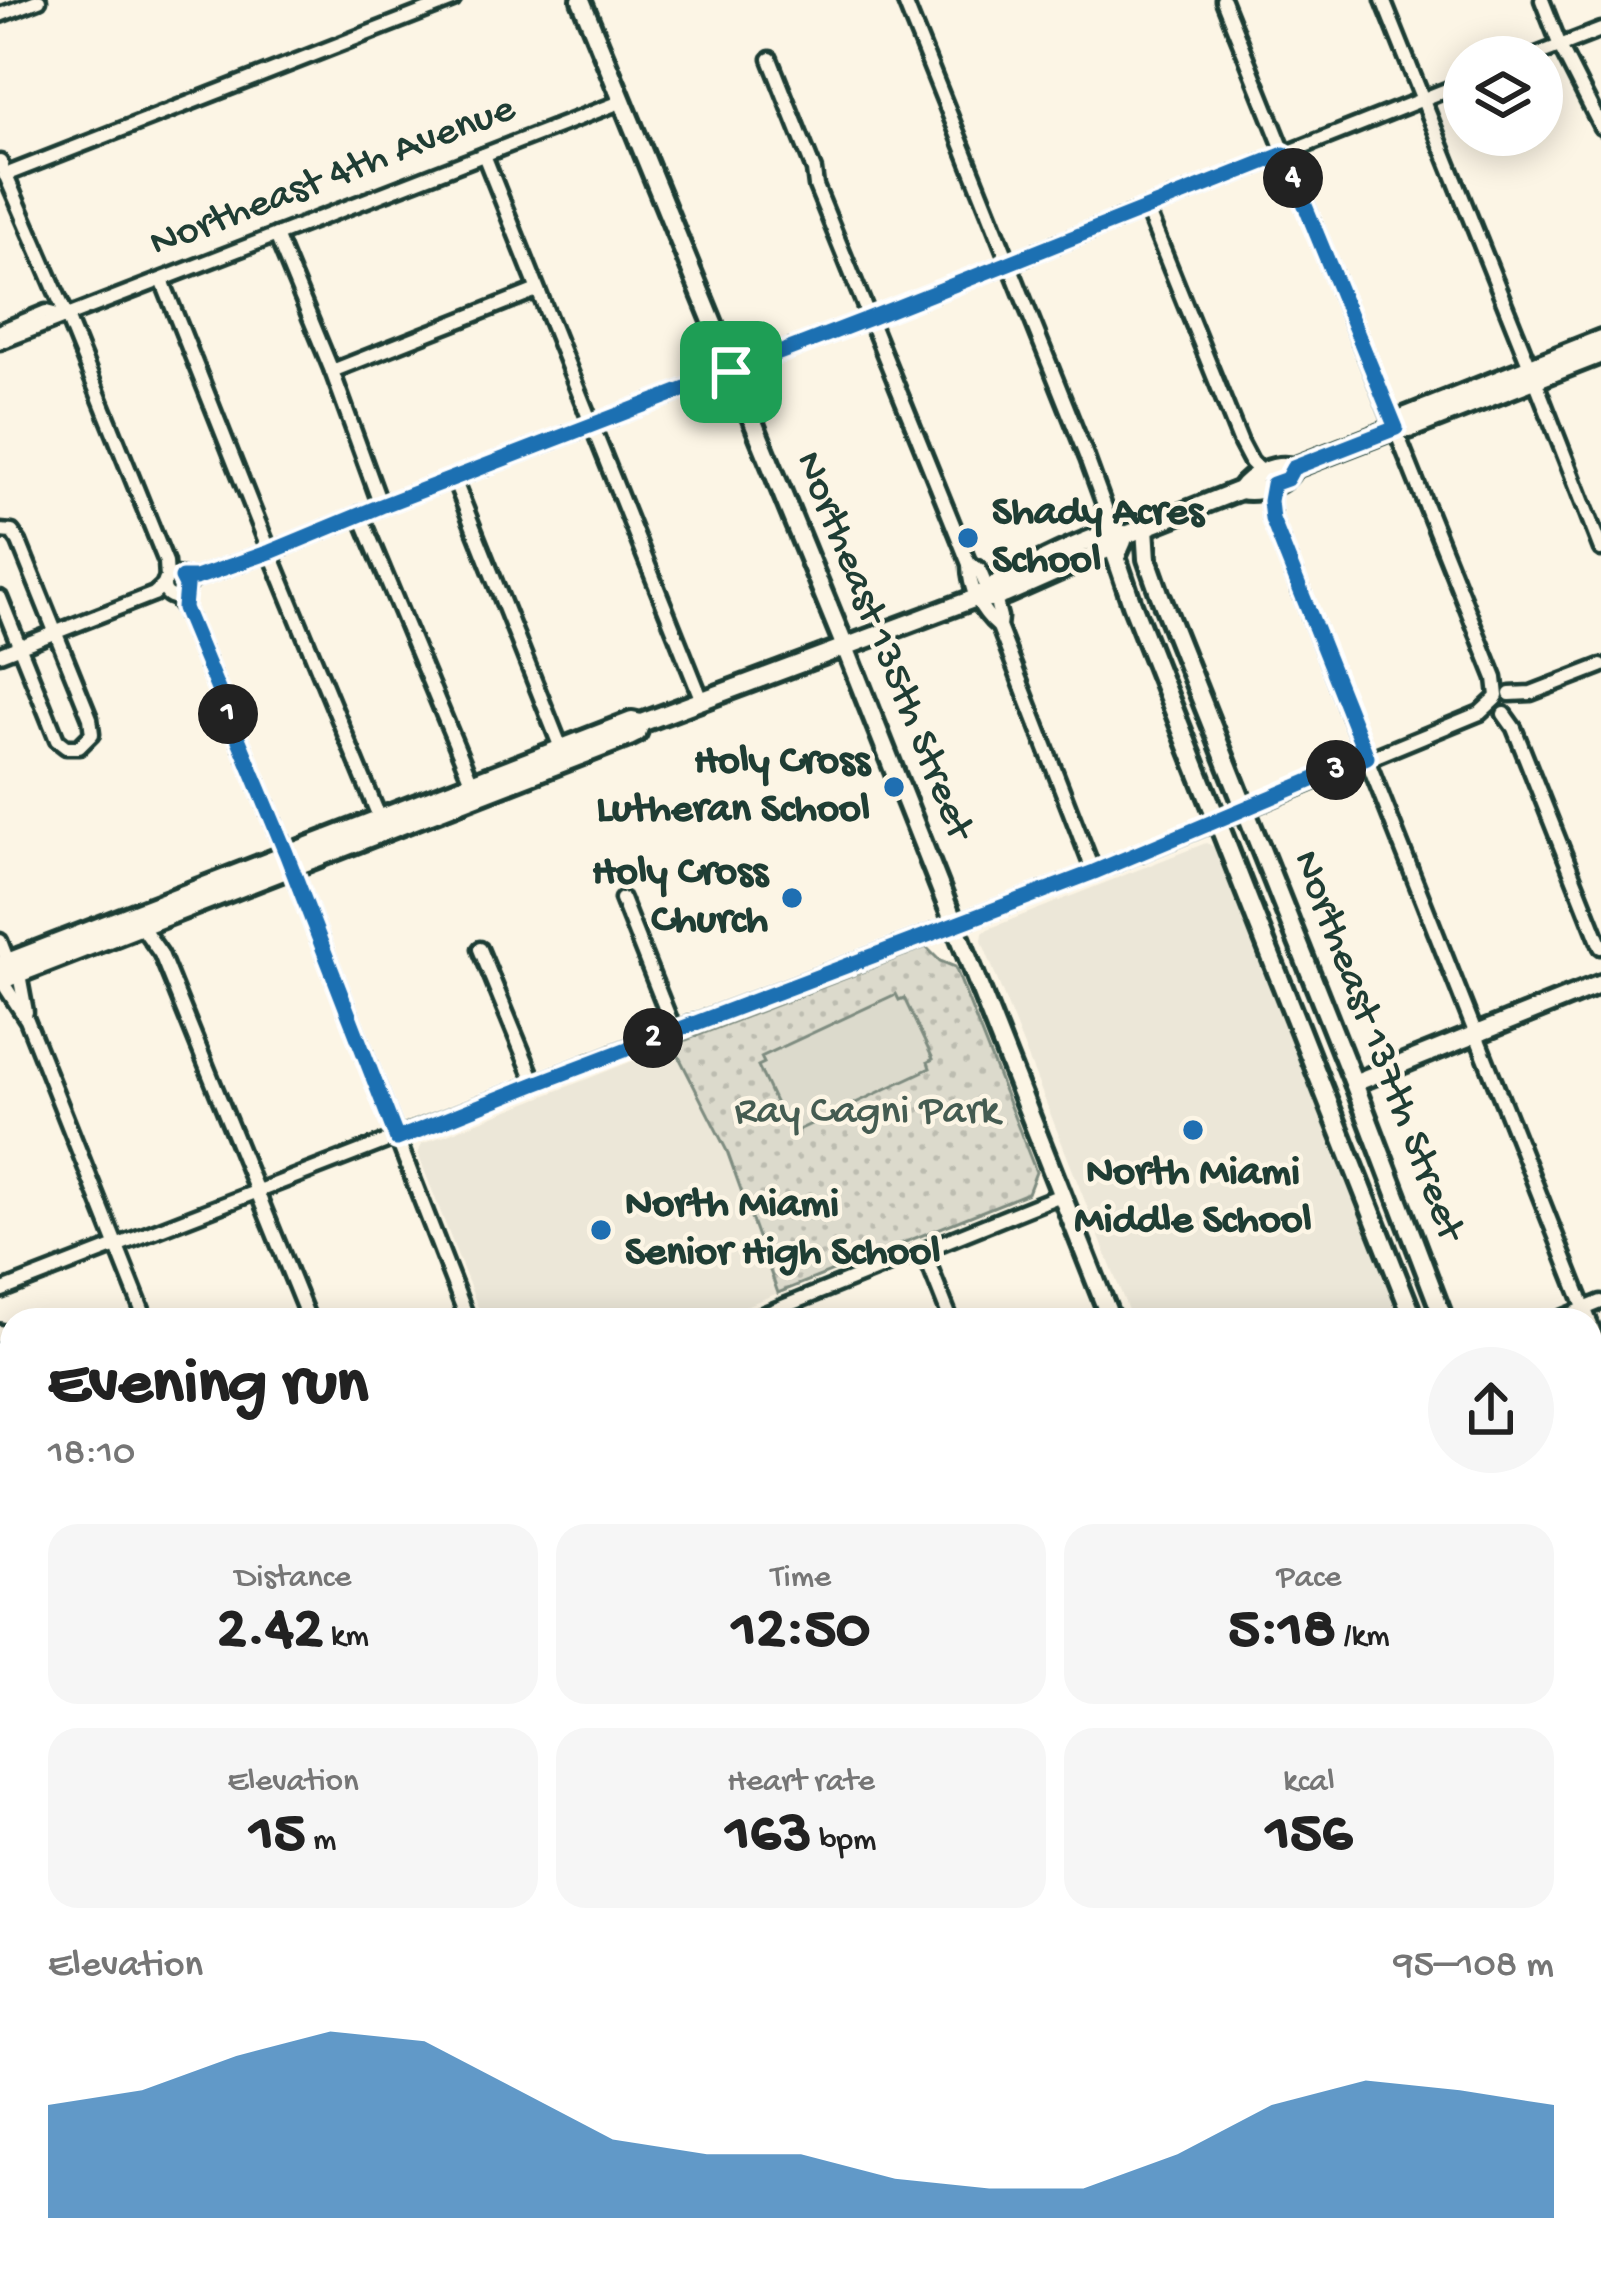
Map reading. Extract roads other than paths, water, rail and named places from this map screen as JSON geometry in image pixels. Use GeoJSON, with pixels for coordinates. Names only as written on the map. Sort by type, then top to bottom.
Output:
{"type":"FeatureCollection","features":[{"type":"Feature","properties":{"kind":"main road","name":"Northeast 135th Street"},"geometry":{"type":"LineString","coordinates":[[581,0],[845,647],[1106,1308]]}},
{"type":"Feature","properties":{"kind":"main road"},"geometry":{"type":"LineString","coordinates":[[5,972],[163,918],[471,781],[632,721],[641,723],[1117,545],[1120,533],[1246,492],[1247,479],[1267,479],[1283,465],[1293,468],[1396,428],[1408,429],[1601,347]]}},
{"type":"Feature","properties":{"kind":"main road","name":"Northeast 137th Street"},"geometry":{"type":"LineString","coordinates":[[1145,527],[1147,559],[1439,1308]]}},
{"type":"Feature","properties":{"kind":"main road","name":"Northeast 137th Street"},"geometry":{"type":"LineString","coordinates":[[1120,533],[1116,557],[1410,1308]]}},
{"type":"Feature","properties":{"kind":"main road"},"geometry":{"type":"LineString","coordinates":[[1166,687],[1192,676]]}},
{"type":"Feature","properties":{"kind":"main road"},"geometry":{"type":"LineString","coordinates":[[5,972],[40,950],[542,771],[636,734],[641,723]]}},
{"type":"Feature","properties":{"kind":"main road"},"geometry":{"type":"LineString","coordinates":[[542,771],[561,748]]}},
{"type":"Feature","properties":{"kind":"main road"},"geometry":{"type":"LineString","coordinates":[[1270,956],[1298,945]]}},
{"type":"Feature","properties":{"kind":"main road"},"geometry":{"type":"LineString","coordinates":[[1354,1082],[1601,984]]}},
{"type":"Feature","properties":{"kind":"main road"},"geometry":{"type":"LineString","coordinates":[[1389,1253],[1414,1243]]}},
{"type":"Feature","properties":{"kind":"street"},"geometry":{"type":"LineString","coordinates":[[0,15],[39,0]]}},
{"type":"Feature","properties":{"kind":"street"},"geometry":{"type":"LineString","coordinates":[[453,0],[3,169],[288,860],[463,1308]]}},
{"type":"Feature","properties":{"kind":"street","name":"Northeast 137th Street"},"geometry":{"type":"LineString","coordinates":[[904,0],[1120,533]]}},
{"type":"Feature","properties":{"kind":"street"},"geometry":{"type":"LineString","coordinates":[[1223,0],[1601,947]]}},
{"type":"Feature","properties":{"kind":"street"},"geometry":{"type":"LineString","coordinates":[[1383,0],[1537,374],[1601,549]]}},
{"type":"Feature","properties":{"kind":"street"},"geometry":{"type":"LineString","coordinates":[[1542,0],[1556,36]]}},
{"type":"Feature","properties":{"kind":"street"},"geometry":{"type":"LineString","coordinates":[[1563,45],[1601,30]]}},
{"type":"Feature","properties":{"kind":"street"},"geometry":{"type":"LineString","coordinates":[[1563,52],[1601,127]]}},
{"type":"Feature","properties":{"kind":"street"},"geometry":{"type":"LineString","coordinates":[[770,59],[968,569],[986,594],[989,620],[999,627],[1094,872]]}},
{"type":"Feature","properties":{"kind":"street"},"geometry":{"type":"LineString","coordinates":[[0,654],[1443,91]]}},
{"type":"Feature","properties":{"kind":"street","name":"Northeast 4th Avenue"},"geometry":{"type":"LineString","coordinates":[[0,342],[623,101]]}},
{"type":"Feature","properties":{"kind":"street"},"geometry":{"type":"LineString","coordinates":[[484,155],[701,698]]}},
{"type":"Feature","properties":{"kind":"street"},"geometry":{"type":"LineString","coordinates":[[1147,210],[1241,442],[1267,479],[1272,519],[1584,1308]]}},
{"type":"Feature","properties":{"kind":"street"},"geometry":{"type":"LineString","coordinates":[[276,235],[381,506]]}},
{"type":"Feature","properties":{"kind":"street"},"geometry":{"type":"LineString","coordinates":[[162,280],[380,819]]}},
{"type":"Feature","properties":{"kind":"street"},"geometry":{"type":"LineString","coordinates":[[332,371],[537,290]]}},
{"type":"Feature","properties":{"kind":"street","name":"Northeast 4th Avenue"},"geometry":{"type":"LineString","coordinates":[[0,331],[46,312],[67,317]]}},
{"type":"Feature","properties":{"kind":"street"},"geometry":{"type":"LineString","coordinates":[[1241,442],[1246,492],[1272,519]]}},
{"type":"Feature","properties":{"kind":"street"},"geometry":{"type":"LineString","coordinates":[[454,479],[561,748]]}},
{"type":"Feature","properties":{"kind":"street"},"geometry":{"type":"LineString","coordinates":[[360,514],[471,781]]}},
{"type":"Feature","properties":{"kind":"street"},"geometry":{"type":"LineString","coordinates":[[0,531],[12,532],[19,542],[92,724],[90,738],[79,747],[65,747],[57,740],[0,598]]}},
{"type":"Feature","properties":{"kind":"street"},"geometry":{"type":"LineString","coordinates":[[0,1291],[1094,872],[1367,757],[1601,666]]}},
{"type":"Feature","properties":{"kind":"street"},"geometry":{"type":"LineString","coordinates":[[622,899],[674,1030]]}},
{"type":"Feature","properties":{"kind":"street"},"geometry":{"type":"LineString","coordinates":[[161,954],[163,918]]}},
{"type":"Feature","properties":{"kind":"street"},"geometry":{"type":"LineString","coordinates":[[142,926],[161,954],[304,1308]]}},
{"type":"Feature","properties":{"kind":"street"},"geometry":{"type":"LineString","coordinates":[[0,941],[5,972],[141,1308]]}},
{"type":"Feature","properties":{"kind":"street"},"geometry":{"type":"LineString","coordinates":[[480,949],[535,1084]]}},
{"type":"Feature","properties":{"kind":"street"},"geometry":{"type":"LineString","coordinates":[[800,1308],[1061,1196]]}},
{"type":"Feature","properties":{"kind":"street"},"geometry":{"type":"LineString","coordinates":[[924,1252],[946,1308]]}},
{"type":"Feature","properties":{"kind":"place","name":"Shady Acres School"},"geometry":{"type":"Point","coordinates":[968,538]}},
{"type":"Feature","properties":{"kind":"place","name":"Holy Cross Lutheran School"},"geometry":{"type":"Point","coordinates":[894,787]}},
{"type":"Feature","properties":{"kind":"place","name":"Holy Cross Church"},"geometry":{"type":"Point","coordinates":[792,898]}},
{"type":"Feature","properties":{"kind":"place","name":"North Miami Middle School"},"geometry":{"type":"Point","coordinates":[1193,1130]}},
{"type":"Feature","properties":{"kind":"place","name":"North Miami Senior High School"},"geometry":{"type":"Point","coordinates":[601,1230]}},
{"type":"Feature","properties":{"kind":"park label","name":"Ray Cagni Park"},"geometry":{"type":"Point","coordinates":[867,1113]}}]}
